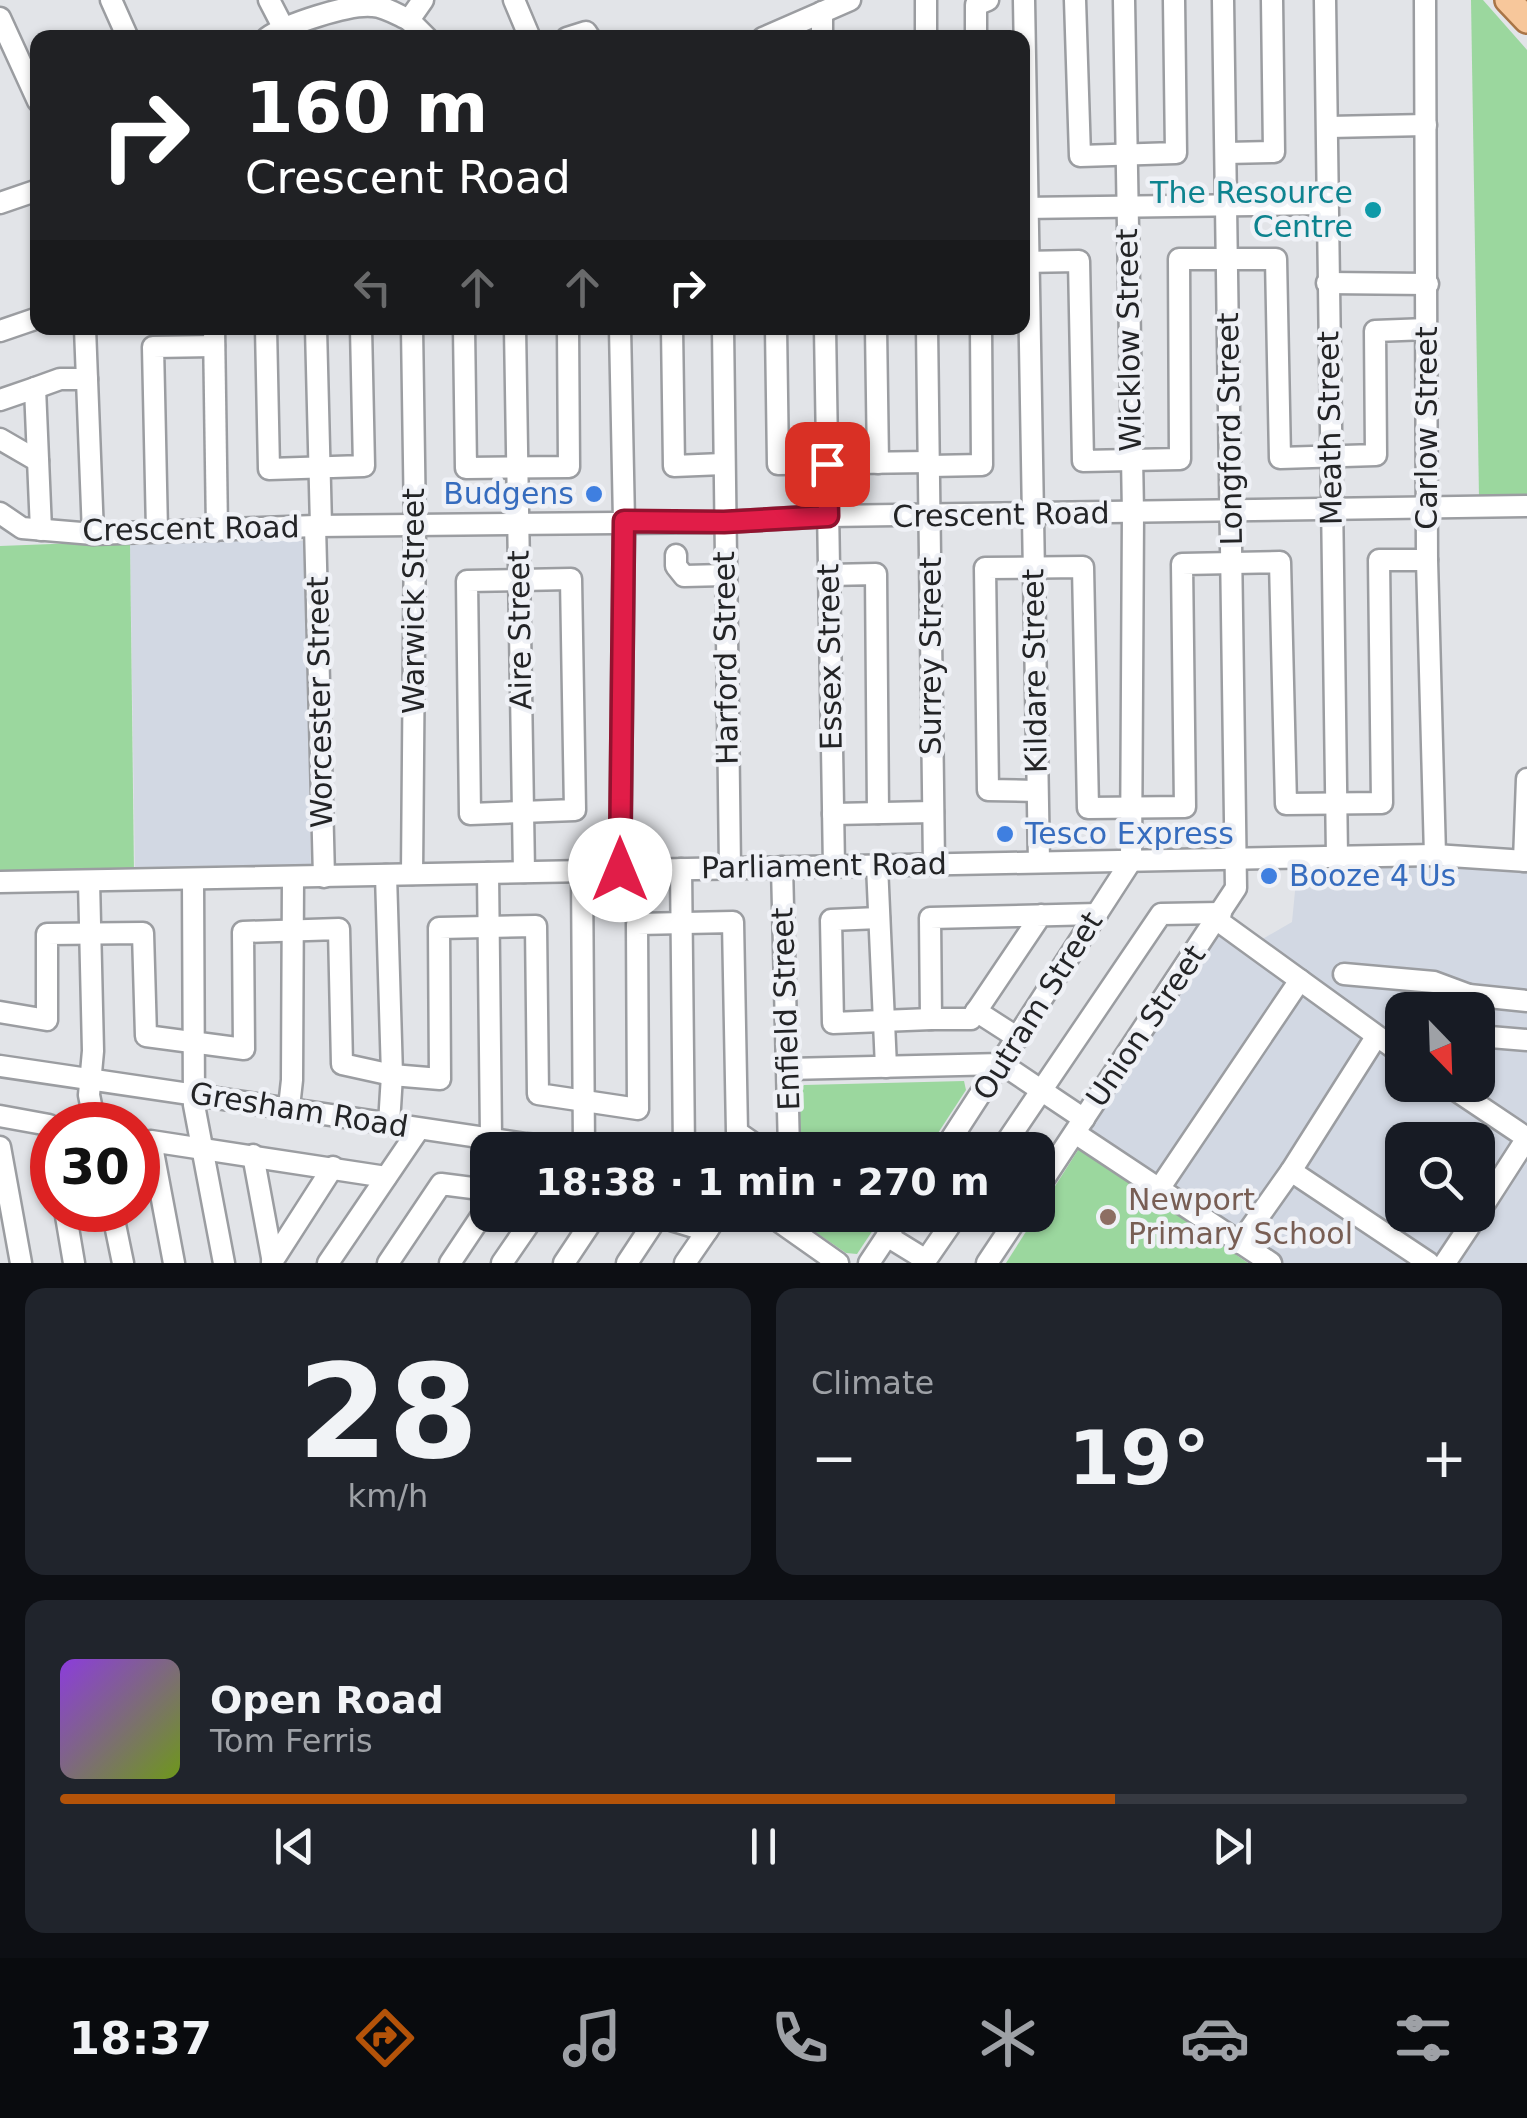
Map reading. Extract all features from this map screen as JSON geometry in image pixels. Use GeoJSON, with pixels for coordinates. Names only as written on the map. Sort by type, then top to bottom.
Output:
{"type":"FeatureCollection","features":[{"type":"Feature","properties":{"kind":"main road"},"geometry":{"type":"LineString","coordinates":[[1508,0],[1527,20]]}},
{"type":"Feature","properties":{"kind":"street"},"geometry":{"type":"LineString","coordinates":[[111,0],[124,30]]}},
{"type":"Feature","properties":{"kind":"street"},"geometry":{"type":"LineString","coordinates":[[269,0],[275,30]]}},
{"type":"Feature","properties":{"kind":"street"},"geometry":{"type":"LineString","coordinates":[[410,20],[423,0]]}},
{"type":"Feature","properties":{"kind":"street"},"geometry":{"type":"LineString","coordinates":[[514,0],[527,30]]}},
{"type":"Feature","properties":{"kind":"street"},"geometry":{"type":"LineString","coordinates":[[781,30],[850,0]]}},
{"type":"Feature","properties":{"kind":"street"},"geometry":{"type":"LineString","coordinates":[[920,30],[926,0]]}},
{"type":"Feature","properties":{"kind":"street"},"geometry":{"type":"LineString","coordinates":[[976,30],[976,6],[988,0]]}},
{"type":"Feature","properties":{"kind":"street","name":"Kildare Street"},"geometry":{"type":"LineString","coordinates":[[1024,0],[1024,30]]}},
{"type":"Feature","properties":{"kind":"street"},"geometry":{"type":"LineString","coordinates":[[1075,0],[1080,156],[1176,153],[1174,0]]}},
{"type":"Feature","properties":{"kind":"street","name":"Wicklow Street"},"geometry":{"type":"LineString","coordinates":[[1124,0],[1133,513],[1131,861]]}},
{"type":"Feature","properties":{"kind":"street","name":"Longford Street"},"geometry":{"type":"LineString","coordinates":[[1223,0],[1236,859]]}},
{"type":"Feature","properties":{"kind":"street"},"geometry":{"type":"LineString","coordinates":[[1226,154],[1274,152],[1272,0]]}},
{"type":"Feature","properties":{"kind":"street","name":"Meath Street"},"geometry":{"type":"LineString","coordinates":[[1325,0],[1337,856]]}},
{"type":"Feature","properties":{"kind":"street","name":"Carlow Street"},"geometry":{"type":"LineString","coordinates":[[1425,0],[1427,560],[1435,855]]}},
{"type":"Feature","properties":{"kind":"street"},"geometry":{"type":"LineString","coordinates":[[281,30],[350,7],[376,6],[410,20],[419,30]]}},
{"type":"Feature","properties":{"kind":"street"},"geometry":{"type":"LineString","coordinates":[[822,12],[822,30]]}},
{"type":"Feature","properties":{"kind":"street"},"geometry":{"type":"LineString","coordinates":[[0,18],[30,84]]}},
{"type":"Feature","properties":{"kind":"street"},"geometry":{"type":"LineString","coordinates":[[1329,127],[1426,125]]}},
{"type":"Feature","properties":{"kind":"street"},"geometry":{"type":"LineString","coordinates":[[0,203],[30,193]]}},
{"type":"Feature","properties":{"kind":"street"},"geometry":{"type":"LineString","coordinates":[[1030,208],[1326,204]]}},
{"type":"Feature","properties":{"kind":"street"},"geometry":{"type":"LineString","coordinates":[[1030,262],[1080,261],[1083,461],[1180,459],[1179,259],[1276,258],[1280,458],[1376,455],[1375,330],[1427,328]]}},
{"type":"Feature","properties":{"kind":"street"},"geometry":{"type":"LineString","coordinates":[[1327,283],[1428,284]]}},
{"type":"Feature","properties":{"kind":"street"},"geometry":{"type":"LineString","coordinates":[[0,331],[30,321]]}},
{"type":"Feature","properties":{"kind":"street"},"geometry":{"type":"LineString","coordinates":[[85,335],[92,534]]}},
{"type":"Feature","properties":{"kind":"street"},"geometry":{"type":"LineString","coordinates":[[266,335],[269,469],[364,466],[361,335]]}},
{"type":"Feature","properties":{"kind":"street","name":"Worcester Street"},"geometry":{"type":"LineString","coordinates":[[316,335],[324,877]]}},
{"type":"Feature","properties":{"kind":"street","name":"Warwick Street"},"geometry":{"type":"LineString","coordinates":[[412,335],[412,874]]}},
{"type":"Feature","properties":{"kind":"street"},"geometry":{"type":"LineString","coordinates":[[464,335],[466,468],[570,466],[568,335]]}},
{"type":"Feature","properties":{"kind":"street","name":"Aire Street"},"geometry":{"type":"LineString","coordinates":[[515,335],[524,872]]}},
{"type":"Feature","properties":{"kind":"street"},"geometry":{"type":"LineString","coordinates":[[620,335],[624,521],[620,870]]}},
{"type":"Feature","properties":{"kind":"street"},"geometry":{"type":"LineString","coordinates":[[672,335],[674,466],[723,464]]}},
{"type":"Feature","properties":{"kind":"street","name":"Harford Street"},"geometry":{"type":"LineString","coordinates":[[723,335],[730,868]]}},
{"type":"Feature","properties":{"kind":"street"},"geometry":{"type":"LineString","coordinates":[[776,335],[778,464],[982,465],[981,335]]}},
{"type":"Feature","properties":{"kind":"street","name":"Essex Street"},"geometry":{"type":"LineString","coordinates":[[826,335],[834,867]]}},
{"type":"Feature","properties":{"kind":"street"},"geometry":{"type":"LineString","coordinates":[[876,335],[878,463]]}},
{"type":"Feature","properties":{"kind":"street","name":"Surrey Street"},"geometry":{"type":"LineString","coordinates":[[928,335],[934,864]]}},
{"type":"Feature","properties":{"kind":"street","name":"Kildare Street"},"geometry":{"type":"LineString","coordinates":[[1027,335],[1039,862]]}},
{"type":"Feature","properties":{"kind":"street"},"geometry":{"type":"LineString","coordinates":[[157,531],[153,348],[214,336],[216,530]]}},
{"type":"Feature","properties":{"kind":"street"},"geometry":{"type":"LineString","coordinates":[[0,400],[60,379],[86,379]]}},
{"type":"Feature","properties":{"kind":"street"},"geometry":{"type":"LineString","coordinates":[[36,388],[40,530]]}},
{"type":"Feature","properties":{"kind":"street"},"geometry":{"type":"LineString","coordinates":[[0,439],[38,461]]}},
{"type":"Feature","properties":{"kind":"street","name":"Crescent Road"},"geometry":{"type":"LineString","coordinates":[[0,514],[22,528],[92,534],[318,526],[724,522],[828,516],[1527,507]]}},
{"type":"Feature","properties":{"kind":"street"},"geometry":{"type":"LineString","coordinates":[[676,554],[676,566],[684,576],[724,575]]}},
{"type":"Feature","properties":{"kind":"street"},"geometry":{"type":"LineString","coordinates":[[1038,790],[988,790],[985,568],[1083,567],[1088,808],[1131,808],[1185,806],[1182,564],[1280,562],[1286,804],[1382,803],[1379,560],[1427,560]]}},
{"type":"Feature","properties":{"kind":"street"},"geometry":{"type":"LineString","coordinates":[[829,576],[876,574],[878,813]]}},
{"type":"Feature","properties":{"kind":"street"},"geometry":{"type":"LineString","coordinates":[[571,579],[575,810],[470,814],[467,581],[519,580],[571,579]]}},
{"type":"Feature","properties":{"kind":"street"},"geometry":{"type":"LineString","coordinates":[[1526,861],[1527,779]]}},
{"type":"Feature","properties":{"kind":"street"},"geometry":{"type":"LineString","coordinates":[[833,814],[932,812]]}},
{"type":"Feature","properties":{"kind":"street","name":"Parliament Road"},"geometry":{"type":"LineString","coordinates":[[0,882],[1337,856],[1435,855],[1526,861]]}},
{"type":"Feature","properties":{"kind":"street","name":"Union Street"},"geometry":{"type":"LineString","coordinates":[[1055,1162],[1236,888],[1236,859]]}},
{"type":"Feature","properties":{"kind":"street","name":"Outram Street"},"geometry":{"type":"LineString","coordinates":[[956,1132],[1131,861]]}},
{"type":"Feature","properties":{"kind":"street"},"geometry":{"type":"LineString","coordinates":[[877,865],[886,1066]]}},
{"type":"Feature","properties":{"kind":"street","name":"Enfield Street"},"geometry":{"type":"LineString","coordinates":[[782,867],[789,1132]]}},
{"type":"Feature","properties":{"kind":"street"},"geometry":{"type":"LineString","coordinates":[[681,869],[684,1132]]}},
{"type":"Feature","properties":{"kind":"street"},"geometry":{"type":"LineString","coordinates":[[582,871],[584,1101],[589,1132]]}},
{"type":"Feature","properties":{"kind":"street"},"geometry":{"type":"LineString","coordinates":[[488,872],[491,1132]]}},
{"type":"Feature","properties":{"kind":"street"},"geometry":{"type":"LineString","coordinates":[[386,874],[392,1075],[389,1124]]}},
{"type":"Feature","properties":{"kind":"street"},"geometry":{"type":"LineString","coordinates":[[288,1107],[292,1080],[293,878]]}},
{"type":"Feature","properties":{"kind":"street"},"geometry":{"type":"LineString","coordinates":[[193,880],[194,1093],[224,1263]]}},
{"type":"Feature","properties":{"kind":"street"},"geometry":{"type":"LineString","coordinates":[[89,881],[93,1051],[90,1102]]}},
{"type":"Feature","properties":{"kind":"street"},"geometry":{"type":"LineString","coordinates":[[930,1019],[930,918],[1096,914]]}},
{"type":"Feature","properties":{"kind":"street"},"geometry":{"type":"LineString","coordinates":[[1013,1132],[1160,914],[1219,916],[1385,1043]]}},
{"type":"Feature","properties":{"kind":"street"},"geometry":{"type":"LineString","coordinates":[[879,918],[831,920],[833,1023],[971,1019],[1041,915]]}},
{"type":"Feature","properties":{"kind":"street"},"geometry":{"type":"LineString","coordinates":[[0,1012],[47,1020],[47,934],[143,932],[146,1036],[244,1050],[243,932],[339,929],[342,1064],[392,1075],[440,1079],[439,928],[536,926],[538,1094],[638,1109],[637,924],[733,922],[737,1132]]}},
{"type":"Feature","properties":{"kind":"street"},"geometry":{"type":"LineString","coordinates":[[1344,974],[1434,982],[1450,992]]}},
{"type":"Feature","properties":{"kind":"street"},"geometry":{"type":"LineString","coordinates":[[1159,1190],[1300,980]]}},
{"type":"Feature","properties":{"kind":"street"},"geometry":{"type":"LineString","coordinates":[[1495,1002],[1527,1000]]}},
{"type":"Feature","properties":{"kind":"street"},"geometry":{"type":"LineString","coordinates":[[976,1010],[1018,1038]]}},
{"type":"Feature","properties":{"kind":"street"},"geometry":{"type":"LineString","coordinates":[[1240,1243],[1376,1037]]}},
{"type":"Feature","properties":{"kind":"street"},"geometry":{"type":"LineString","coordinates":[[1495,1037],[1527,1040]]}},
{"type":"Feature","properties":{"kind":"street"},"geometry":{"type":"LineString","coordinates":[[788,1069],[1002,1064],[1041,1090],[1159,1190],[1271,1263]]}},
{"type":"Feature","properties":{"kind":"street","name":"Gresham Road"},"geometry":{"type":"LineString","coordinates":[[0,1066],[470,1135]]}},
{"type":"Feature","properties":{"kind":"street"},"geometry":{"type":"LineString","coordinates":[[1473,1102],[1527,1138],[1495,1187]]}},
{"type":"Feature","properties":{"kind":"street"},"geometry":{"type":"LineString","coordinates":[[0,1116],[30,1122]]}},
{"type":"Feature","properties":{"kind":"street"},"geometry":{"type":"LineString","coordinates":[[328,1263],[419,1128]]}},
{"type":"Feature","properties":{"kind":"street"},"geometry":{"type":"LineString","coordinates":[[174,1263],[151,1140],[386,1177]]}},
{"type":"Feature","properties":{"kind":"street"},"geometry":{"type":"LineString","coordinates":[[0,1147],[21,1263]]}},
{"type":"Feature","properties":{"kind":"street"},"geometry":{"type":"LineString","coordinates":[[253,1155],[273,1262]]}},
{"type":"Feature","properties":{"kind":"street"},"geometry":{"type":"LineString","coordinates":[[273,1262],[334,1167]]}},
{"type":"Feature","properties":{"kind":"street"},"geometry":{"type":"LineString","coordinates":[[1291,1171],[1429,1263]]}},
{"type":"Feature","properties":{"kind":"street"},"geometry":{"type":"LineString","coordinates":[[388,1263],[442,1184],[470,1188]]}},
{"type":"Feature","properties":{"kind":"street"},"geometry":{"type":"LineString","coordinates":[[68,1232],[74,1263]]}},
{"type":"Feature","properties":{"kind":"street"},"geometry":{"type":"LineString","coordinates":[[117,1232],[123,1263]]}},
{"type":"Feature","properties":{"kind":"street"},"geometry":{"type":"LineString","coordinates":[[451,1263],[471,1232]]}},
{"type":"Feature","properties":{"kind":"street"},"geometry":{"type":"LineString","coordinates":[[502,1263],[523,1232]]}},
{"type":"Feature","properties":{"kind":"street"},"geometry":{"type":"LineString","coordinates":[[564,1263],[585,1232]]}},
{"type":"Feature","properties":{"kind":"street"},"geometry":{"type":"LineString","coordinates":[[627,1263],[647,1232]]}},
{"type":"Feature","properties":{"kind":"street"},"geometry":{"type":"LineString","coordinates":[[685,1263],[707,1232]]}},
{"type":"Feature","properties":{"kind":"street"},"geometry":{"type":"LineString","coordinates":[[801,1232],[838,1263]]}},
{"type":"Feature","properties":{"kind":"street"},"geometry":{"type":"LineString","coordinates":[[868,1263],[890,1232]]}},
{"type":"Feature","properties":{"kind":"street"},"geometry":{"type":"LineString","coordinates":[[887,1236],[926,1260],[945,1232]]}},
{"type":"Feature","properties":{"kind":"street"},"geometry":{"type":"LineString","coordinates":[[987,1263],[1008,1232]]}},
{"type":"Feature","properties":{"kind":"street"},"geometry":{"type":"LineString","coordinates":[[1445,1263],[1465,1232]]}},
{"type":"Feature","properties":{"kind":"shaded area"},"geometry":{"type":"Polygon","coordinates":[[[130,540],[305,541],[311,872],[135,873],[130,540]]]}},
{"type":"Feature","properties":{"kind":"shaded area"},"geometry":{"type":"Polygon","coordinates":[[[1337,856],[1527,861],[1527,1263],[1268,1263],[1075,1133],[1217,920],[1252,945],[1292,922],[1297,871],[1337,856]]]}},
{"type":"Feature","properties":{"kind":"green space"},"geometry":{"type":"Polygon","coordinates":[[[1471,0],[1483,0],[1527,50],[1527,494],[1479,498],[1471,0]]]}},
{"type":"Feature","properties":{"kind":"green space"},"geometry":{"type":"Polygon","coordinates":[[[130,541],[134,874],[0,877],[0,546],[130,541]]]}},
{"type":"Feature","properties":{"kind":"green space"},"geometry":{"type":"Polygon","coordinates":[[[964,1081],[966,1090],[939,1132],[797,1132],[796,1093],[804,1085],[964,1081]]]}},
{"type":"Feature","properties":{"kind":"green space","name":"Newport Primary School"},"geometry":{"type":"Polygon","coordinates":[[[1080,1147],[1248,1263],[1006,1263],[1026,1232],[1055,1232],[1055,1186],[1080,1147]]]}},
{"type":"Feature","properties":{"kind":"green space"},"geometry":{"type":"Polygon","coordinates":[[[815,1232],[872,1232],[857,1254],[846,1253],[815,1232]]]}},
{"type":"Feature","properties":{"kind":"place","name":"The Resource Centre"},"geometry":{"type":"Point","coordinates":[1373,210]}},
{"type":"Feature","properties":{"kind":"place","name":"Budgens"},"geometry":{"type":"Point","coordinates":[594,494]}},
{"type":"Feature","properties":{"kind":"place","name":"Tesco Express"},"geometry":{"type":"Point","coordinates":[1005,834]}},
{"type":"Feature","properties":{"kind":"place","name":"Booze 4 Us"},"geometry":{"type":"Point","coordinates":[1269,876]}},
{"type":"Feature","properties":{"kind":"place","name":"Newport Primary School"},"geometry":{"type":"Point","coordinates":[1108,1217]}},
{"type":"Feature","properties":{"kind":"route"},"geometry":{"type":"LineString","coordinates":[[620,870],[624,521],[724,522],[828,516],[827,464]]}}]}
